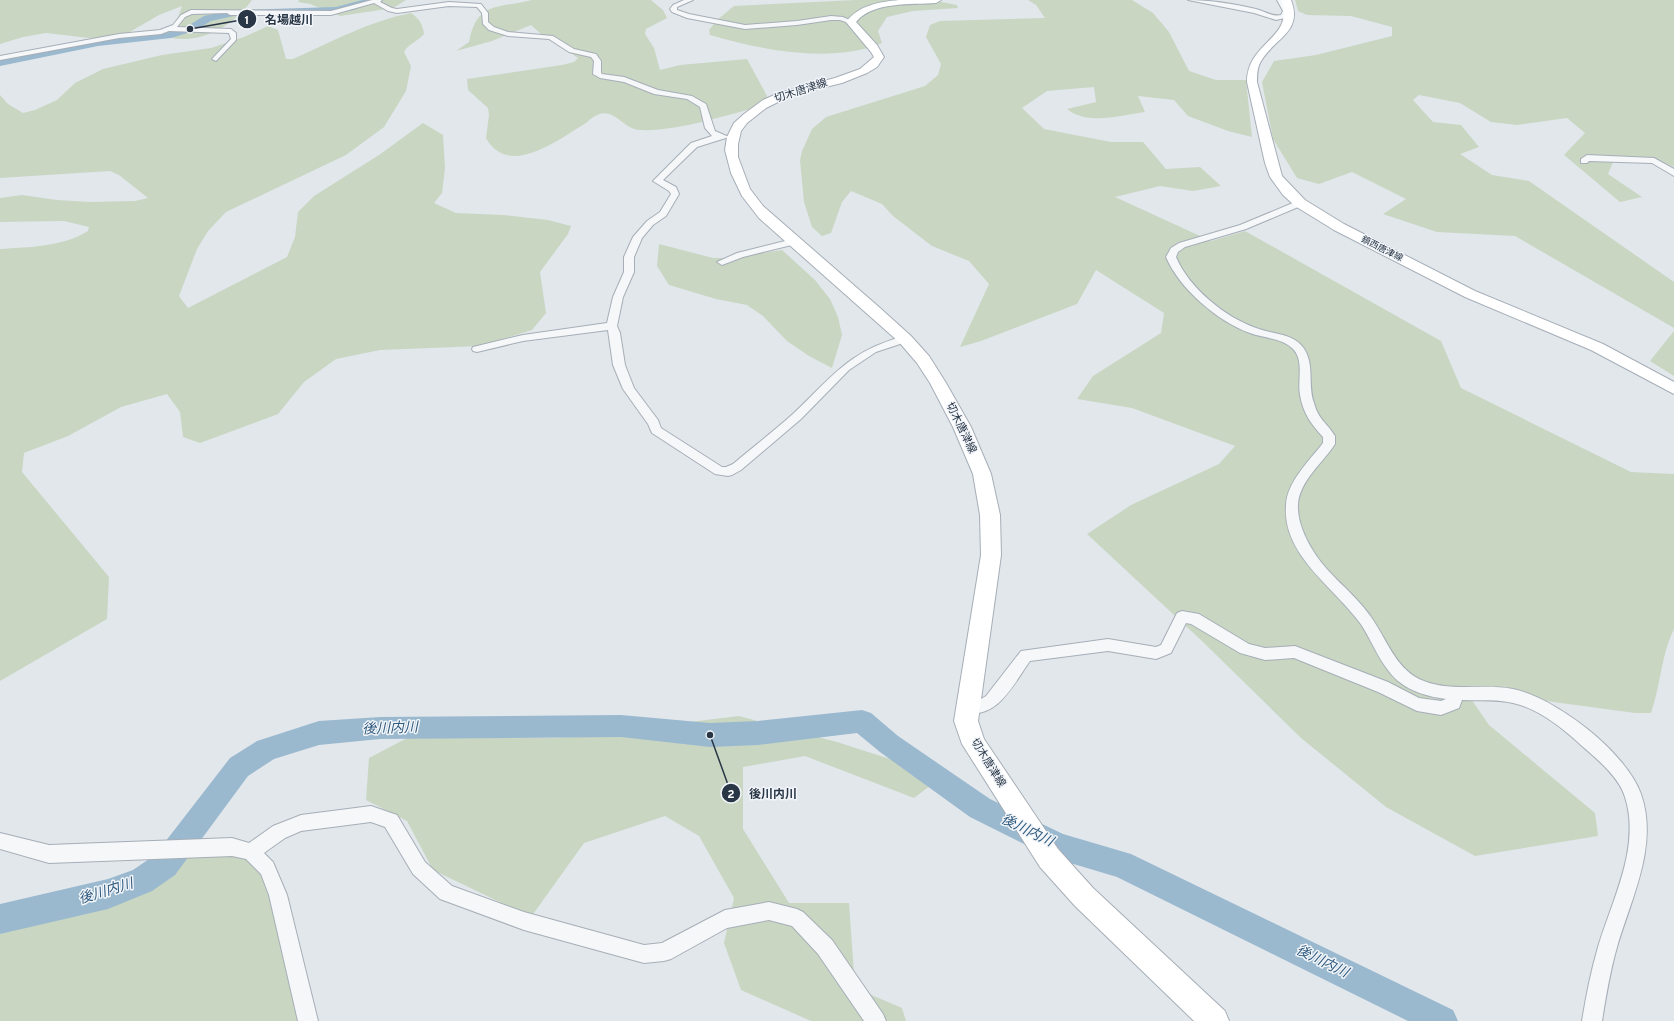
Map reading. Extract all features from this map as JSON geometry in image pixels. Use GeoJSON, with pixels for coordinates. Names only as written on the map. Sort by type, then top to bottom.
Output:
{"type":"FeatureCollection","features":[{"type":"Feature","properties":{"kind":"main road"},"geometry":{"type":"LineString","coordinates":[[851,22],[854,16],[863,10],[874,6],[936,0]]}},
{"type":"Feature","properties":{"kind":"main road","name":"鎮西唐津線"},"geometry":{"type":"LineString","coordinates":[[1286,0],[1291,8],[1286,25],[1283,32],[1257,60],[1252,73],[1252,82],[1271,163],[1276,176],[1288,192],[1300,203],[1339,227],[1470,294],[1597,347],[1674,389]]}},
{"type":"Feature","properties":{"kind":"main road","name":"切木唐津線"},"geometry":{"type":"LineString","coordinates":[[851,22],[876,50],[879,57],[876,63],[857,74],[789,92],[772,99],[759,107],[742,121],[725,137],[741,186],[756,207],[793,242],[905,339],[923,360],[938,383],[962,427],[982,474],[990,515],[991,555],[966,721],[974,744],[1049,858],[1084,897],[1215,1021]]}},
{"type":"Feature","properties":{"kind":"street"},"geometry":{"type":"LineString","coordinates":[[170,29],[183,16],[191,12],[331,14],[377,0],[390,10],[396,12],[448,4],[479,5],[485,13],[485,23],[494,29],[512,34],[558,39],[571,50],[592,54],[597,57],[599,61],[597,74],[600,76],[625,79],[653,91],[681,95],[701,102],[705,109],[708,127],[712,133],[725,137]]}},
{"type":"Feature","properties":{"kind":"street"},"geometry":{"type":"LineString","coordinates":[[690,0],[675,6],[673,8],[674,11],[687,16],[745,27],[797,23],[830,18],[841,18],[851,22]]}},
{"type":"Feature","properties":{"kind":"street"},"geometry":{"type":"LineString","coordinates":[[1191,0],[1255,11],[1276,18],[1283,17],[1286,11],[1280,0]]}},
{"type":"Feature","properties":{"kind":"street"},"geometry":{"type":"LineString","coordinates":[[0,58],[119,36],[152,34],[170,29],[231,31],[234,34],[234,39],[216,59]]}},
{"type":"Feature","properties":{"kind":"street"},"geometry":{"type":"LineString","coordinates":[[725,137],[694,145],[657,181],[673,189],[675,194],[663,214],[650,222],[638,237],[628,257],[629,272],[618,297],[612,326],[616,334],[619,365],[629,389],[654,422],[656,430],[719,471],[728,472],[737,467],[797,416],[845,368],[872,350],[905,339]]}},
{"type":"Feature","properties":{"kind":"street"},"geometry":{"type":"LineString","coordinates":[[1584,161],[1587,158],[1654,161],[1674,173]]}},
{"type":"Feature","properties":{"kind":"street"},"geometry":{"type":"LineString","coordinates":[[1300,203],[1243,227],[1182,245],[1174,250],[1171,257],[1173,266],[1191,289],[1227,317],[1251,331],[1283,339],[1295,345],[1305,357],[1305,393],[1313,417],[1329,436],[1329,444],[1297,488],[1292,504],[1297,534],[1312,561],[1347,598],[1365,620],[1394,668],[1410,682],[1425,689],[1454,694],[1515,696],[1546,710],[1570,725],[1610,760],[1632,793],[1639,820],[1636,854],[1602,966],[1592,1021]]}},
{"type":"Feature","properties":{"kind":"street"},"geometry":{"type":"LineString","coordinates":[[722,262],[740,254],[793,242]]}},
{"type":"Feature","properties":{"kind":"street"},"geometry":{"type":"LineString","coordinates":[[477,349],[523,338],[612,326]]}},
{"type":"Feature","properties":{"kind":"street"},"geometry":{"type":"LineString","coordinates":[[968,706],[983,706],[991,701],[1026,655],[1108,645],[1156,653],[1166,649],[1182,617],[1194,618],[1245,649],[1265,654],[1295,652],[1383,687],[1417,704],[1441,708],[1454,703],[1454,694]]}},
{"type":"Feature","properties":{"kind":"street"},"geometry":{"type":"LineString","coordinates":[[251,852],[279,832],[301,823],[370,814],[391,821],[419,868],[446,893],[524,921],[644,954],[664,952],[725,919],[769,911],[797,918],[825,947],[876,1021]]}},
{"type":"Feature","properties":{"kind":"street"},"geometry":{"type":"LineString","coordinates":[[0,841],[49,854],[232,847],[251,852],[267,868],[278,895],[308,1021]]}},
{"type":"Feature","properties":{"kind":"green space"},"geometry":{"type":"Polygon","coordinates":[[[0,0],[252,0],[245,9],[227,25],[206,35],[194,38],[171,38],[182,6],[159,15],[128,33],[111,37],[89,38],[46,33],[23,37],[0,44],[0,0]]]}},
{"type":"Feature","properties":{"kind":"green space"},"geometry":{"type":"Polygon","coordinates":[[[299,0],[406,0],[393,8],[340,16],[310,4],[298,2],[299,0]]]}},
{"type":"Feature","properties":{"kind":"green space"},"geometry":{"type":"Polygon","coordinates":[[[532,0],[651,0],[663,10],[667,18],[646,29],[645,34],[654,48],[660,70],[680,65],[747,59],[767,96],[766,105],[703,122],[654,130],[640,130],[633,128],[609,114],[602,113],[549,146],[534,152],[521,155],[508,155],[496,150],[486,138],[489,115],[488,108],[468,90],[467,79],[562,65],[574,62],[578,58],[554,41],[543,36],[531,25],[492,41],[456,51],[469,42],[478,19],[484,13],[500,6],[532,0]]]}},
{"type":"Feature","properties":{"kind":"green space"},"geometry":{"type":"Polygon","coordinates":[[[856,0],[931,0],[957,5],[958,8],[913,11],[887,17],[878,31],[882,43],[841,53],[819,54],[773,50],[730,41],[710,35],[709,30],[717,20],[734,6],[856,0]]]}},
{"type":"Feature","properties":{"kind":"green space"},"geometry":{"type":"Polygon","coordinates":[[[1028,0],[1132,0],[1153,13],[1169,32],[1189,71],[1216,80],[1246,80],[1252,137],[1228,131],[1188,116],[1174,100],[1138,96],[1145,112],[1105,118],[1085,117],[1075,114],[1067,109],[1096,102],[1094,87],[1047,91],[1022,108],[1044,129],[1111,142],[1143,142],[1166,169],[1200,167],[1221,186],[1193,191],[1160,186],[1115,197],[1211,241],[1245,231],[1441,341],[1461,388],[1631,472],[1674,474],[1674,629],[1666,649],[1651,713],[1635,713],[1516,697],[1469,696],[1489,725],[1595,813],[1598,836],[1475,856],[1386,807],[1301,738],[1203,642],[1087,534],[1131,505],[1219,464],[1235,446],[1132,408],[1077,399],[1093,376],[1161,333],[1164,313],[1096,270],[1077,304],[981,341],[960,347],[989,284],[969,261],[932,246],[893,216],[882,204],[851,191],[842,202],[831,233],[822,236],[812,227],[804,202],[800,160],[802,151],[812,129],[826,117],[925,86],[938,75],[941,64],[926,37],[930,25],[940,21],[1045,18],[1036,5],[1028,0]]]}},
{"type":"Feature","properties":{"kind":"green space"},"geometry":{"type":"Polygon","coordinates":[[[1295,0],[1674,0],[1674,167],[1661,161],[1613,162],[1608,174],[1642,197],[1620,202],[1564,155],[1585,133],[1567,118],[1517,125],[1491,122],[1460,103],[1419,95],[1413,100],[1433,122],[1461,125],[1479,147],[1460,154],[1492,175],[1529,181],[1674,282],[1674,328],[1515,236],[1437,232],[1383,214],[1406,199],[1352,172],[1319,184],[1297,178],[1273,139],[1262,82],[1274,61],[1316,55],[1392,36],[1392,27],[1351,16],[1307,15],[1298,11],[1295,0]]]}},
{"type":"Feature","properties":{"kind":"green space"},"geometry":{"type":"Polygon","coordinates":[[[411,13],[420,22],[424,34],[404,52],[411,66],[406,91],[384,127],[346,155],[226,212],[208,231],[197,249],[179,296],[188,308],[287,257],[295,237],[298,212],[314,196],[379,155],[423,123],[443,135],[445,168],[442,193],[434,203],[456,213],[503,215],[548,220],[571,226],[568,234],[540,272],[546,313],[532,330],[480,346],[380,350],[336,359],[304,382],[278,414],[200,443],[183,437],[180,412],[167,394],[121,407],[68,436],[24,453],[22,472],[109,577],[107,619],[0,681],[0,249],[34,247],[57,243],[88,231],[89,227],[64,221],[0,222],[0,198],[22,195],[57,200],[90,202],[135,201],[148,198],[119,175],[110,171],[0,178],[0,95],[8,104],[23,113],[35,110],[57,100],[75,83],[103,69],[162,55],[211,48],[244,37],[268,26],[278,30],[286,59],[293,59],[336,39],[381,21],[411,13]]]}},
{"type":"Feature","properties":{"kind":"green space"},"geometry":{"type":"Polygon","coordinates":[[[659,244],[713,258],[730,258],[782,250],[815,280],[830,299],[838,317],[842,335],[832,368],[809,356],[787,341],[763,316],[747,305],[716,299],[669,285],[657,266],[659,244]]]}},
{"type":"Feature","properties":{"kind":"green space"},"geometry":{"type":"Polygon","coordinates":[[[1674,331],[1674,376],[1650,361],[1674,331]]]}},
{"type":"Feature","properties":{"kind":"green space"},"geometry":{"type":"Polygon","coordinates":[[[739,716],[837,742],[943,776],[914,798],[805,756],[743,767],[743,829],[789,903],[849,903],[855,988],[902,1008],[906,1021],[811,1021],[741,990],[724,943],[734,898],[699,836],[665,816],[584,843],[531,917],[433,870],[407,821],[366,800],[369,758],[409,737],[557,738],[739,716]]]}},
{"type":"Feature","properties":{"kind":"green space"},"geometry":{"type":"Polygon","coordinates":[[[212,841],[267,862],[289,899],[313,1021],[0,1021],[0,924],[212,841]]]}},
{"type":"Feature","properties":{"kind":"waterway"},"geometry":{"type":"LineString","coordinates":[[0,63],[98,43],[171,35],[190,29],[208,18],[234,13],[336,10],[350,8],[372,0]]}},
{"type":"Feature","properties":{"kind":"waterway","name":"後川内川"},"geometry":{"type":"LineString","coordinates":[[0,919],[108,894],[142,881],[165,865],[239,767],[266,749],[319,733],[380,728],[621,726],[710,735],[758,733],[862,721],[889,744],[980,808],[1060,847],[1121,864],[1442,1021]]}},
{"type":"Feature","properties":{"kind":"place","name":"名場越川"},"geometry":{"type":"Point","coordinates":[190,29]}},
{"type":"Feature","properties":{"kind":"place","name":"後川内川"},"geometry":{"type":"Point","coordinates":[710,735]}}]}
